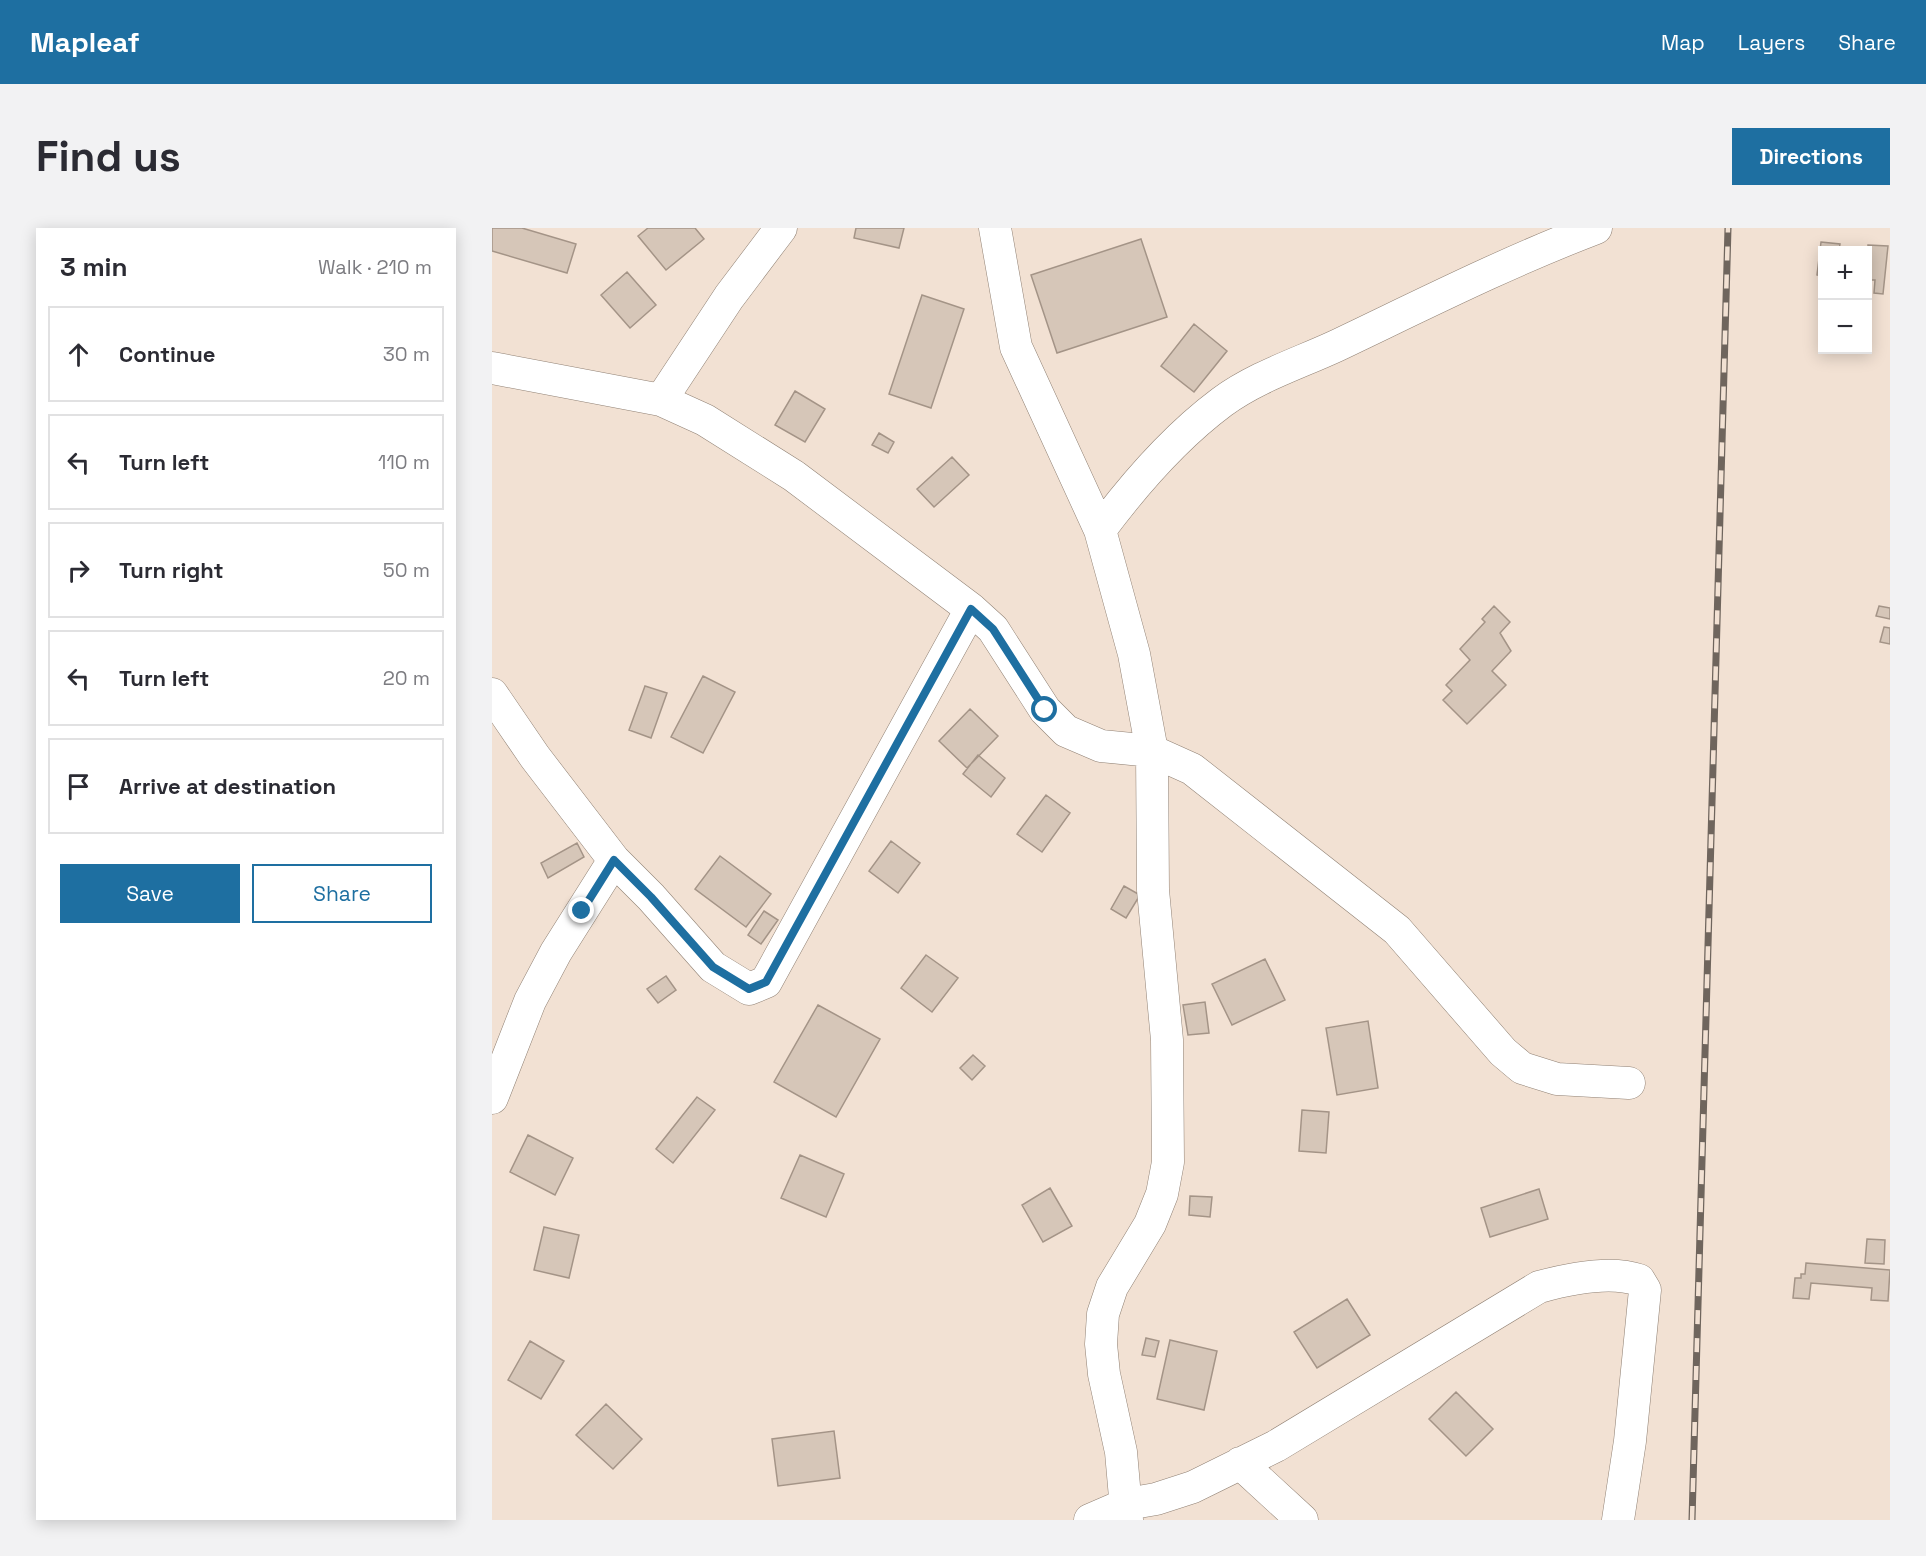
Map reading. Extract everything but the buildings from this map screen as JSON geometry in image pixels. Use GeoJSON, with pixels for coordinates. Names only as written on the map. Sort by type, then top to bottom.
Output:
{"type":"FeatureCollection","features":[{"type":"Feature","properties":{"kind":"street"},"geometry":{"type":"LineString","coordinates":[[661,400],[729,297],[781,228]]}},
{"type":"Feature","properties":{"kind":"street"},"geometry":{"type":"LineString","coordinates":[[995,228],[1016,347],[1100,530],[1134,654],[1152,751],[1153,890],[1167,1040],[1168,1162],[1162,1194],[1150,1224],[1112,1287],[1103,1314],[1101,1344],[1104,1374],[1121,1452],[1127,1512]]}},
{"type":"Feature","properties":{"kind":"street"},"geometry":{"type":"LineString","coordinates":[[1100,530],[1123,499],[1188,429],[1224,400],[1269,375],[1333,347],[1525,255],[1596,228]]}},
{"type":"Feature","properties":{"kind":"street"},"geometry":{"type":"LineString","coordinates":[[492,368],[661,400],[705,420],[794,476],[971,609],[993,629],[1045,710],[1066,731],[1101,746],[1152,751],[1192,770],[1397,930],[1503,1052],[1522,1068],[1557,1079],[1629,1083]]}},
{"type":"Feature","properties":{"kind":"street"},"geometry":{"type":"LineString","coordinates":[[492,694],[535,757],[614,860],[651,897],[713,967],[749,989],[766,982],[971,609]]}},
{"type":"Feature","properties":{"kind":"street"},"geometry":{"type":"LineString","coordinates":[[492,1098],[530,1001],[556,952],[614,860]]}},
{"type":"Feature","properties":{"kind":"street"},"geometry":{"type":"LineString","coordinates":[[1090,1520],[1127,1512],[1156,1499],[1193,1487],[1276,1446],[1454,1340],[1519,1296],[1539,1287],[1560,1282],[1625,1275],[1639,1280],[1645,1290],[1630,1441],[1618,1520]]}},
{"type":"Feature","properties":{"kind":"street"},"geometry":{"type":"LineString","coordinates":[[1240,1463],[1302,1520]]}},
{"type":"Feature","properties":{"kind":"railway"},"geometry":{"type":"LineString","coordinates":[[1692,1520],[1728,228]]}},
{"type":"Feature","properties":{"kind":"route"},"geometry":{"type":"LineString","coordinates":[[582,911],[614,860],[651,897],[713,967],[749,989],[766,982],[971,609],[993,629],[1019,666],[1045,710]]}}]}
